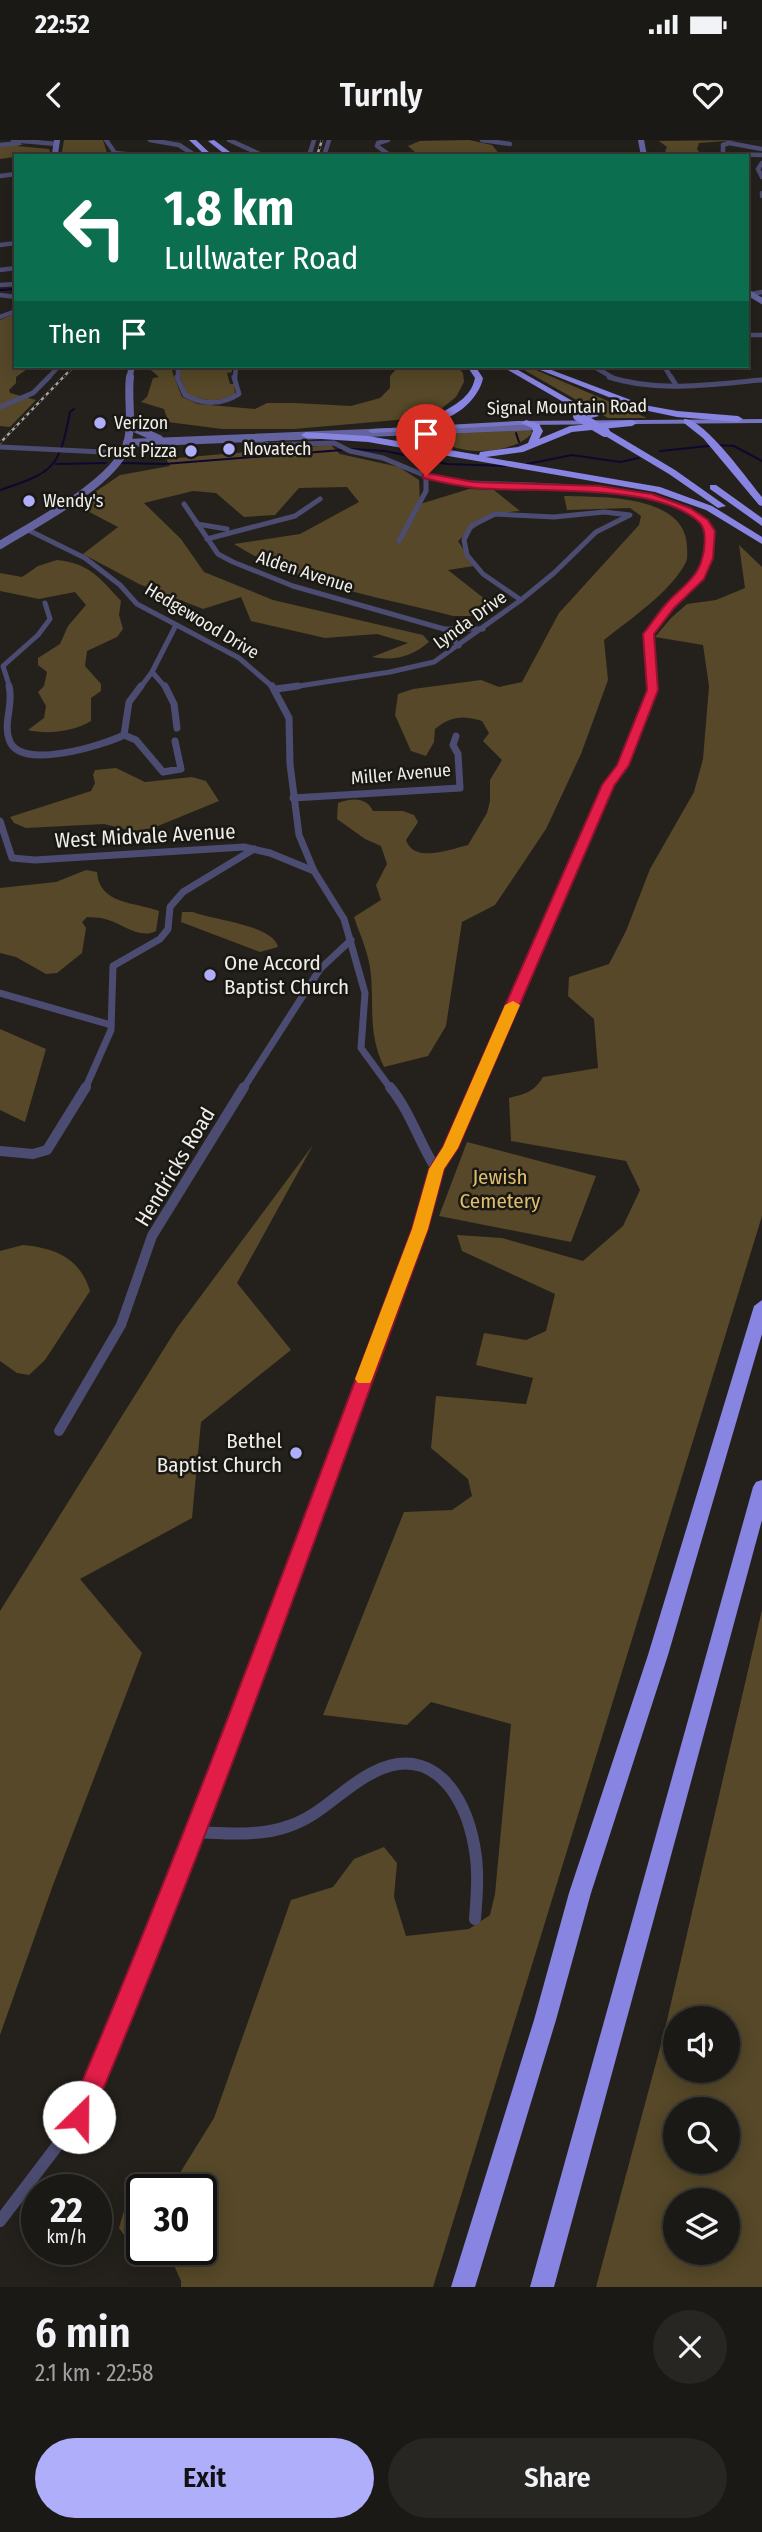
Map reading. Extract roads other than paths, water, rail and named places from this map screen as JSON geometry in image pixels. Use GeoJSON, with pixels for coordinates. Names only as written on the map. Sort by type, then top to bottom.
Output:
{"type":"FeatureCollection","features":[{"type":"Feature","properties":{"kind":"highway"},"geometry":{"type":"LineString","coordinates":[[192,140],[207,154]]}},
{"type":"Feature","properties":{"kind":"highway"},"geometry":{"type":"LineString","coordinates":[[210,141],[229,154]]}},
{"type":"Feature","properties":{"kind":"highway"},"geometry":{"type":"LineString","coordinates":[[472,368],[479,378],[476,390],[466,401],[428,429],[431,438],[448,448],[485,454],[514,451],[570,429],[632,423]]}},
{"type":"Feature","properties":{"kind":"highway"},"geometry":{"type":"LineString","coordinates":[[495,368],[681,478],[726,509],[762,540]]}},
{"type":"Feature","properties":{"kind":"highway"},"geometry":{"type":"LineString","coordinates":[[509,368],[716,489],[762,523]]}},
{"type":"Feature","properties":{"kind":"highway"},"geometry":{"type":"LineString","coordinates":[[539,368],[643,412],[650,422]]}},
{"type":"Feature","properties":{"kind":"highway"},"geometry":{"type":"LineString","coordinates":[[583,386],[651,410],[738,419]]}},
{"type":"Feature","properties":{"kind":"highway"},"geometry":{"type":"LineString","coordinates":[[706,436],[707,426],[713,420]]}},
{"type":"Feature","properties":{"kind":"highway"},"geometry":{"type":"LineString","coordinates":[[687,421],[706,436],[762,503]]}},
{"type":"Feature","properties":{"kind":"highway"},"geometry":{"type":"LineString","coordinates":[[531,424],[538,433],[532,445]]}},
{"type":"Feature","properties":{"kind":"highway"},"geometry":{"type":"LineString","coordinates":[[306,435],[370,435],[668,491],[709,508],[762,540]]}},
{"type":"Feature","properties":{"kind":"highway"},"geometry":{"type":"LineString","coordinates":[[463,2287],[545,2020],[580,1894],[658,1655],[762,1306]]}},
{"type":"Feature","properties":{"kind":"highway"},"geometry":{"type":"LineString","coordinates":[[542,2287],[762,1487]]}},
{"type":"Feature","properties":{"kind":"main road"},"geometry":{"type":"LineString","coordinates":[[55,154],[57,142]]}},
{"type":"Feature","properties":{"kind":"main road"},"geometry":{"type":"LineString","coordinates":[[749,293],[762,301]]}},
{"type":"Feature","properties":{"kind":"main road"},"geometry":{"type":"LineString","coordinates":[[0,545],[104,476],[123,453],[127,443],[130,368]]}},
{"type":"Feature","properties":{"kind":"main road","name":"Signal Mountain Road"},"geometry":{"type":"LineString","coordinates":[[370,435],[531,424],[738,419],[762,421]]}},
{"type":"Feature","properties":{"kind":"main road","name":"Signal Mountain Road"},"geometry":{"type":"LineString","coordinates":[[531,424],[650,422]]}},
{"type":"Feature","properties":{"kind":"main road"},"geometry":{"type":"LineString","coordinates":[[128,425],[144,434],[173,441]]}},
{"type":"Feature","properties":{"kind":"main road"},"geometry":{"type":"LineString","coordinates":[[127,443],[306,435]]}},
{"type":"Feature","properties":{"kind":"main road"},"geometry":{"type":"LineString","coordinates":[[123,453],[143,446],[173,441]]}},
{"type":"Feature","properties":{"kind":"street"},"geometry":{"type":"LineString","coordinates":[[13,140],[57,142]]}},
{"type":"Feature","properties":{"kind":"street"},"geometry":{"type":"LineString","coordinates":[[150,140],[179,145],[193,154]]}},
{"type":"Feature","properties":{"kind":"street"},"geometry":{"type":"LineString","coordinates":[[229,140],[260,154]]}},
{"type":"Feature","properties":{"kind":"street"},"geometry":{"type":"LineString","coordinates":[[388,140],[378,143],[377,146],[388,154]]}},
{"type":"Feature","properties":{"kind":"street"},"geometry":{"type":"LineString","coordinates":[[482,140],[510,144]]}},
{"type":"Feature","properties":{"kind":"street"},"geometry":{"type":"LineString","coordinates":[[0,145],[28,141]]}},
{"type":"Feature","properties":{"kind":"street"},"geometry":{"type":"LineString","coordinates":[[723,154],[723,145],[729,143],[762,149]]}},
{"type":"Feature","properties":{"kind":"street"},"geometry":{"type":"LineString","coordinates":[[762,163],[758,170],[762,177]]}},
{"type":"Feature","properties":{"kind":"street"},"geometry":{"type":"LineString","coordinates":[[749,293],[762,292]]}},
{"type":"Feature","properties":{"kind":"street"},"geometry":{"type":"LineString","coordinates":[[0,407],[33,393],[57,368]]}},
{"type":"Feature","properties":{"kind":"street"},"geometry":{"type":"LineString","coordinates":[[178,368],[176,374],[185,395],[206,402],[229,400],[239,394],[233,376],[235,368]]}},
{"type":"Feature","properties":{"kind":"street"},"geometry":{"type":"LineString","coordinates":[[596,368],[606,376],[639,385],[762,380]]}},
{"type":"Feature","properties":{"kind":"street"},"geometry":{"type":"LineString","coordinates":[[665,368],[676,385]]}},
{"type":"Feature","properties":{"kind":"street"},"geometry":{"type":"LineString","coordinates":[[0,2221],[79,2117],[194,1832],[420,1229],[436,1169],[451,1148],[608,785],[623,765],[652,690],[649,634],[670,606],[699,579],[708,558],[708,526],[697,516],[668,502],[630,492],[474,485],[426,476],[383,458],[350,451],[334,443],[268,445],[258,442],[256,437]]}},
{"type":"Feature","properties":{"kind":"street"},"geometry":{"type":"LineString","coordinates":[[0,447],[123,453]]}},
{"type":"Feature","properties":{"kind":"street"},"geometry":{"type":"LineString","coordinates":[[399,541],[426,491],[426,476]]}},
{"type":"Feature","properties":{"kind":"street"},"geometry":{"type":"LineString","coordinates":[[207,539],[233,529],[284,521],[320,499]]}},
{"type":"Feature","properties":{"kind":"street","name":"Alden Avenue"},"geometry":{"type":"LineString","coordinates":[[184,505],[218,554],[270,578],[444,629],[483,629]]}},
{"type":"Feature","properties":{"kind":"street","name":"Lynda Drive"},"geometry":{"type":"LineString","coordinates":[[276,689],[424,666],[445,657],[521,600],[554,573],[596,532],[630,515],[608,512],[579,517],[494,514],[472,523],[464,531],[463,541],[471,563],[521,600]]}},
{"type":"Feature","properties":{"kind":"street"},"geometry":{"type":"LineString","coordinates":[[197,524],[233,529]]}},
{"type":"Feature","properties":{"kind":"street","name":"Hedgewood Drive"},"geometry":{"type":"LineString","coordinates":[[26,529],[85,558],[120,585],[137,604],[239,658],[276,689],[289,718],[293,798],[299,835],[314,871],[344,919],[365,993],[361,1048],[368,1061],[402,1102],[423,1149],[436,1169]]}},
{"type":"Feature","properties":{"kind":"street"},"geometry":{"type":"LineString","coordinates":[[45,603],[50,620],[38,635],[3,666],[11,693],[8,725],[11,745],[27,754],[45,754],[100,746],[124,734]]}},
{"type":"Feature","properties":{"kind":"street"},"geometry":{"type":"LineString","coordinates":[[124,734],[129,702],[152,672],[176,625]]}},
{"type":"Feature","properties":{"kind":"street"},"geometry":{"type":"LineString","coordinates":[[444,629],[459,646]]}},
{"type":"Feature","properties":{"kind":"street"},"geometry":{"type":"LineString","coordinates":[[152,672],[163,681],[176,701],[177,728]]}},
{"type":"Feature","properties":{"kind":"street"},"geometry":{"type":"LineString","coordinates":[[124,734],[136,740],[163,772],[181,769],[175,741]]}},
{"type":"Feature","properties":{"kind":"street","name":"Miller Avenue"},"geometry":{"type":"LineString","coordinates":[[293,798],[460,788],[458,754],[453,745],[456,736]]}},
{"type":"Feature","properties":{"kind":"street","name":"West Midvale Avenue"},"geometry":{"type":"LineString","coordinates":[[0,821],[12,858],[36,860],[207,848],[254,849],[314,871]]}},
{"type":"Feature","properties":{"kind":"street"},"geometry":{"type":"LineString","coordinates":[[0,1152],[33,1154],[47,1150],[82,1096],[111,1026],[113,966],[160,939],[167,929],[170,907],[183,892],[254,849]]}},
{"type":"Feature","properties":{"kind":"street","name":"Hendricks Road"},"geometry":{"type":"LineString","coordinates":[[59,1431],[121,1325],[152,1236],[170,1203],[320,969],[351,940]]}},
{"type":"Feature","properties":{"kind":"street"},"geometry":{"type":"LineString","coordinates":[[0,993],[111,1026]]}},
{"type":"Feature","properties":{"kind":"street"},"geometry":{"type":"LineString","coordinates":[[194,1832],[237,1833],[285,1828],[307,1819],[374,1772],[396,1762],[421,1764],[445,1778],[458,1797],[472,1835],[477,1866],[475,1919]]}},
{"type":"Feature","properties":{"kind":"waterway"},"geometry":{"type":"LineString","coordinates":[[0,290],[14,289]]}},
{"type":"Feature","properties":{"kind":"waterway"},"geometry":{"type":"LineString","coordinates":[[0,490],[32,478],[51,466],[62,446],[70,412],[74,409]]}},
{"type":"Feature","properties":{"kind":"waterway"},"geometry":{"type":"LineString","coordinates":[[516,433],[519,442]]}},
{"type":"Feature","properties":{"kind":"waterway"},"geometry":{"type":"LineString","coordinates":[[717,445],[734,446],[762,461]]}},
{"type":"Feature","properties":{"kind":"waterway"},"geometry":{"type":"LineString","coordinates":[[660,451],[709,446]]}},
{"type":"Feature","properties":{"kind":"waterway"},"geometry":{"type":"LineString","coordinates":[[352,449],[385,451],[447,464],[505,466]]}},
{"type":"Feature","properties":{"kind":"waterway"},"geometry":{"type":"LineString","coordinates":[[121,463],[164,464],[342,450]]}},
{"type":"Feature","properties":{"kind":"waterway"},"geometry":{"type":"LineString","coordinates":[[527,464],[572,455],[620,462],[639,458]]}},
{"type":"Feature","properties":{"kind":"waterway"},"geometry":{"type":"LineString","coordinates":[[56,464],[106,463]]}},
{"type":"Feature","properties":{"kind":"railway"},"geometry":{"type":"LineString","coordinates":[[318,154],[322,140]]}},
{"type":"Feature","properties":{"kind":"railway"},"geometry":{"type":"LineString","coordinates":[[0,443],[72,368]]}},
{"type":"Feature","properties":{"kind":"place","name":"Verizon"},"geometry":{"type":"Point","coordinates":[100,423]}},
{"type":"Feature","properties":{"kind":"place","name":"Novatech"},"geometry":{"type":"Point","coordinates":[229,449]}},
{"type":"Feature","properties":{"kind":"place","name":"Crust Pizza"},"geometry":{"type":"Point","coordinates":[191,451]}},
{"type":"Feature","properties":{"kind":"place","name":"Wendy's"},"geometry":{"type":"Point","coordinates":[29,501]}},
{"type":"Feature","properties":{"kind":"place","name":"One Accord Baptist Church"},"geometry":{"type":"Point","coordinates":[210,975]}},
{"type":"Feature","properties":{"kind":"place","name":"Bethel Baptist Church"},"geometry":{"type":"Point","coordinates":[296,1453]}},
{"type":"Feature","properties":{"kind":"park label","name":"Jewish Cemetery"},"geometry":{"type":"Point","coordinates":[500,1189]}}]}
